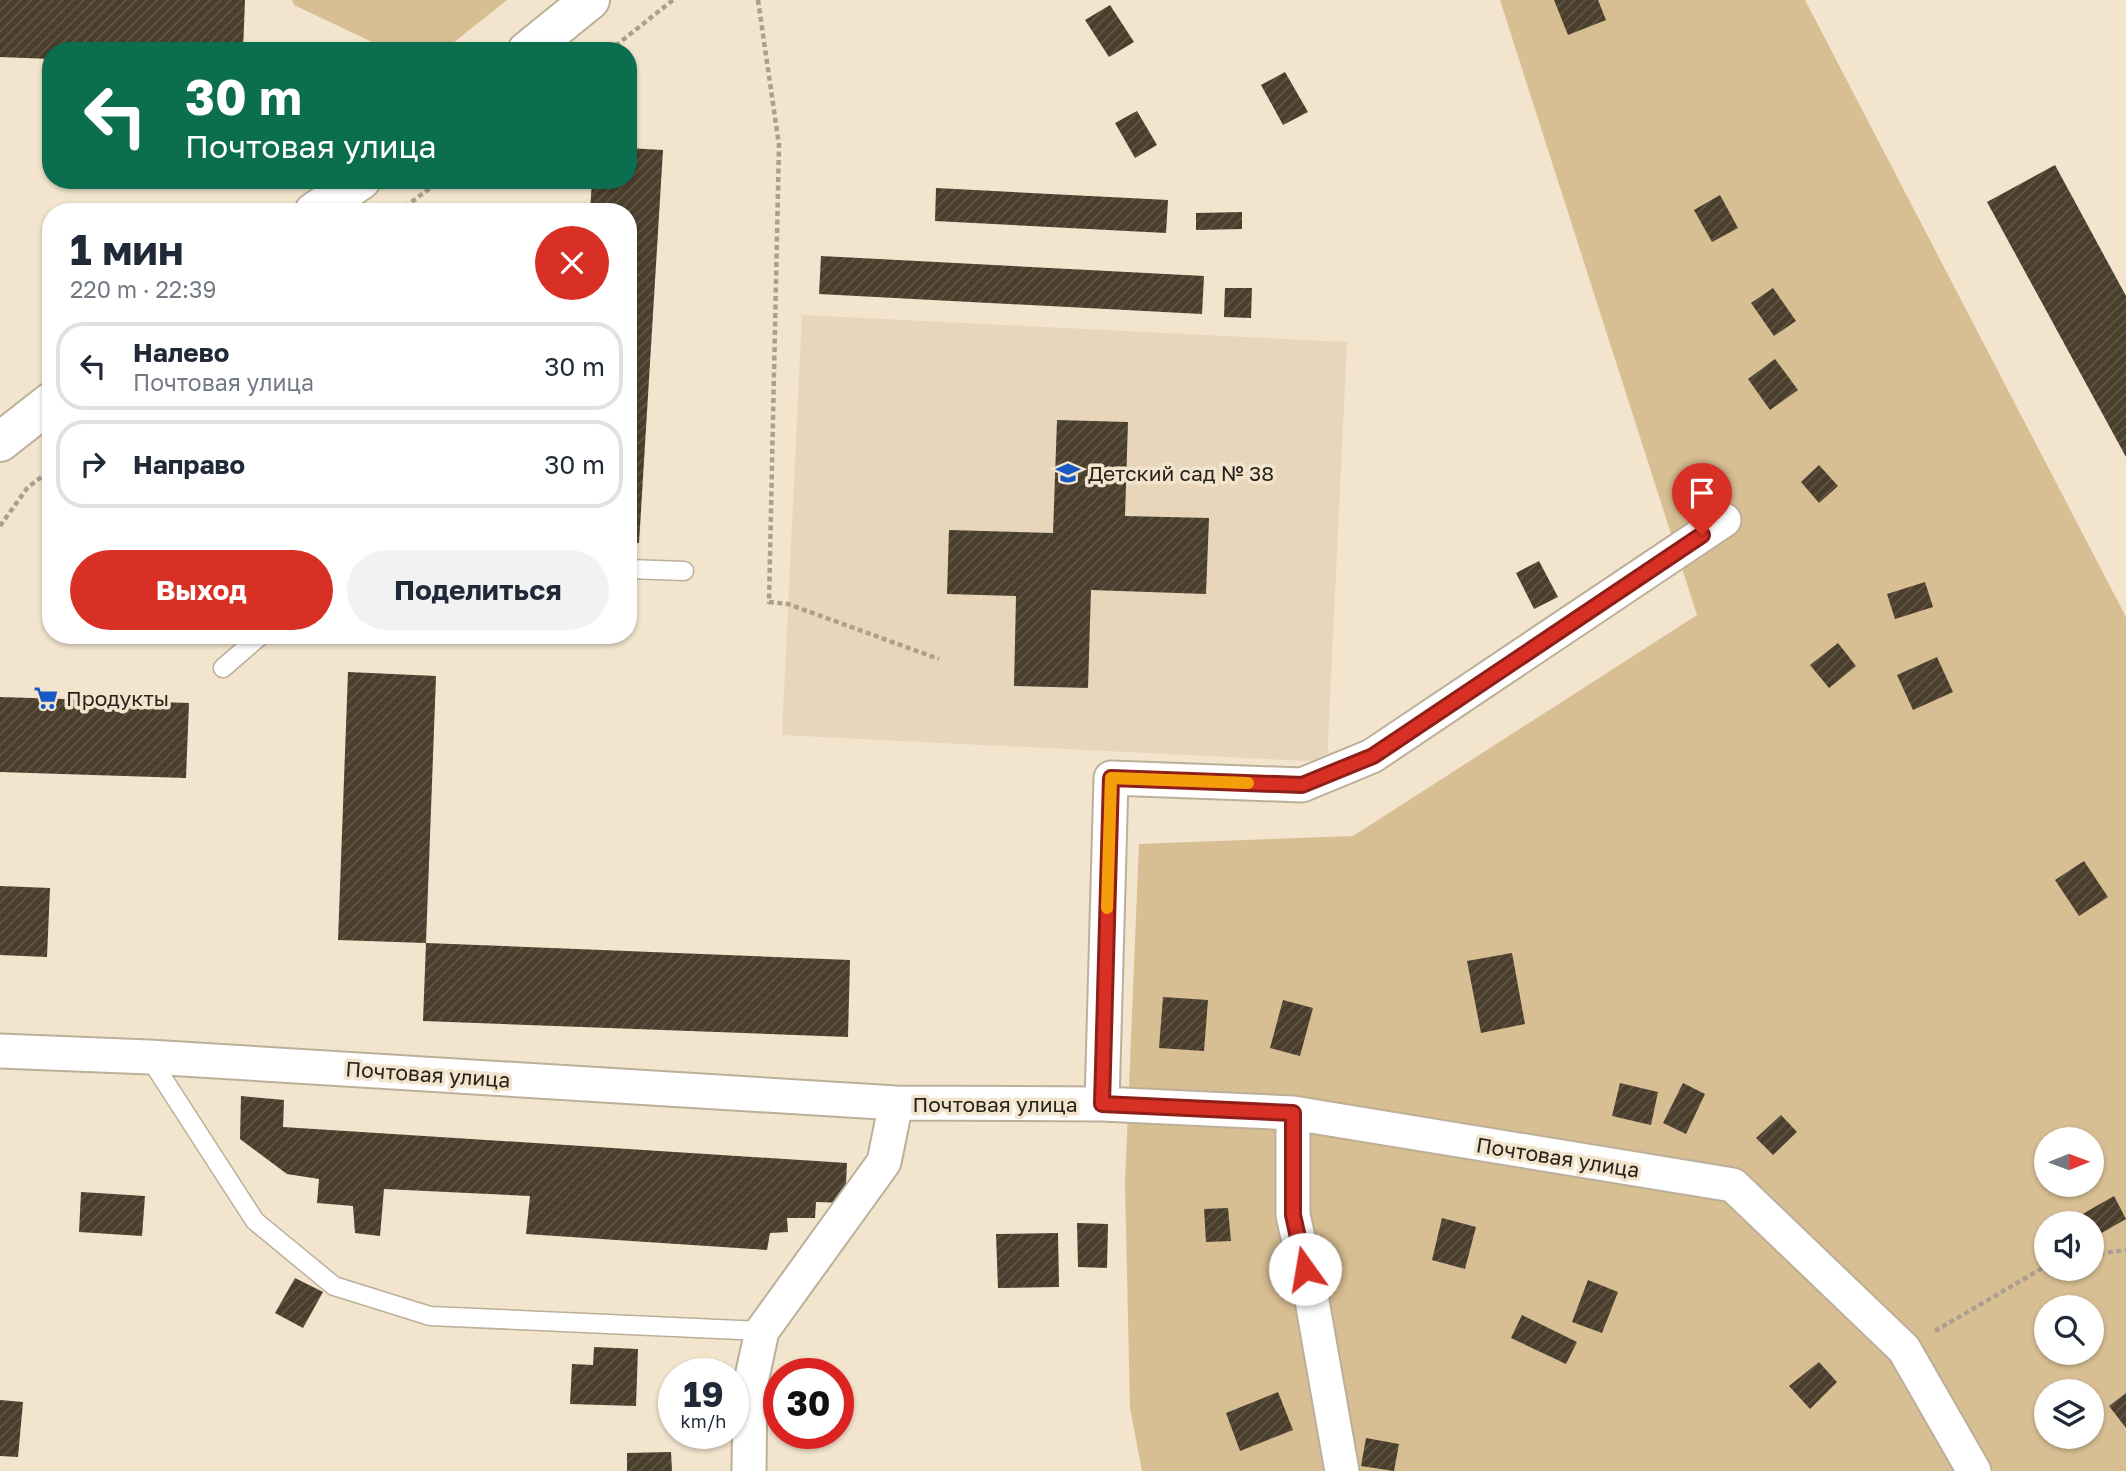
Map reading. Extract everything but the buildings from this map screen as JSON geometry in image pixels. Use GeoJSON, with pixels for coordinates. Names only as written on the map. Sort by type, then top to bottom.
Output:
{"type":"FeatureCollection","features":[{"type":"Feature","properties":{"kind":"street"},"geometry":{"type":"LineString","coordinates":[[538,42],[590,0]]}},
{"type":"Feature","properties":{"kind":"street"},"geometry":{"type":"LineString","coordinates":[[327,203],[348,189]]}},
{"type":"Feature","properties":{"kind":"street"},"geometry":{"type":"LineString","coordinates":[[0,442],[42,409]]}},
{"type":"Feature","properties":{"kind":"street"},"geometry":{"type":"LineString","coordinates":[[1102,1104],[1111,778],[1302,785],[1373,756],[1724,520]]}},
{"type":"Feature","properties":{"kind":"street","name":"Почтовая улица"},"geometry":{"type":"LineString","coordinates":[[0,1051],[149,1057],[896,1104],[1102,1104],[1293,1113],[1733,1185],[1904,1349],[1975,1471]]}},
{"type":"Feature","properties":{"kind":"street"},"geometry":{"type":"LineString","coordinates":[[748,1471],[750,1386],[762,1331],[884,1162],[896,1104]]}},
{"type":"Feature","properties":{"kind":"street"},"geometry":{"type":"LineString","coordinates":[[1293,1113],[1293,1215],[1311,1295],[1342,1471]]}},
{"type":"Feature","properties":{"kind":"lane"},"geometry":{"type":"LineString","coordinates":[[637,569],[684,571]]}},
{"type":"Feature","properties":{"kind":"lane"},"geometry":{"type":"LineString","coordinates":[[223,668],[251,644]]}},
{"type":"Feature","properties":{"kind":"lane"},"geometry":{"type":"LineString","coordinates":[[149,1057],[255,1221],[334,1286],[430,1316],[762,1331]]}},
{"type":"Feature","properties":{"kind":"path"},"geometry":{"type":"LineString","coordinates":[[620,42],[673,0]]}},
{"type":"Feature","properties":{"kind":"path"},"geometry":{"type":"LineString","coordinates":[[758,0],[779,145],[769,602],[788,604],[939,659]]}},
{"type":"Feature","properties":{"kind":"path"},"geometry":{"type":"LineString","coordinates":[[410,203],[429,189]]}},
{"type":"Feature","properties":{"kind":"path"},"geometry":{"type":"LineString","coordinates":[[0,526],[28,487],[42,477]]}},
{"type":"Feature","properties":{"kind":"path"},"geometry":{"type":"LineString","coordinates":[[2104,1253],[2126,1250]]}},
{"type":"Feature","properties":{"kind":"path"},"geometry":{"type":"LineString","coordinates":[[1904,1349],[2034,1273]]}},
{"type":"Feature","properties":{"kind":"shaded area"},"geometry":{"type":"Polygon","coordinates":[[[292,0],[507,0],[454,42],[372,42],[294,5],[292,0]]]}},
{"type":"Feature","properties":{"kind":"shaded area"},"geometry":{"type":"Polygon","coordinates":[[[1500,0],[1805,0],[2126,617],[2126,1471],[1142,1471],[1130,1408],[1125,1184],[1139,844],[1353,836],[1697,615],[1500,0]]]}},
{"type":"Feature","properties":{"kind":"shaded area","name":"Детский сад № 38"},"geometry":{"type":"Polygon","coordinates":[[[802,315],[1347,342],[1327,762],[782,735],[802,315]]]}},
{"type":"Feature","properties":{"kind":"slow traffic"},"geometry":{"type":"LineString","coordinates":[[1107,908],[1111,778],[1248,783]]}},
{"type":"Feature","properties":{"kind":"place","name":"Детский сад № 38"},"geometry":{"type":"Point","coordinates":[1068,473]}},
{"type":"Feature","properties":{"kind":"place","name":"Продукты"},"geometry":{"type":"Point","coordinates":[46,698]}},
{"type":"Feature","properties":{"kind":"route"},"geometry":{"type":"LineString","coordinates":[[1305,1269],[1293,1215],[1293,1113],[1102,1104],[1111,778],[1302,785],[1373,756],[1702,535]]}}]}
